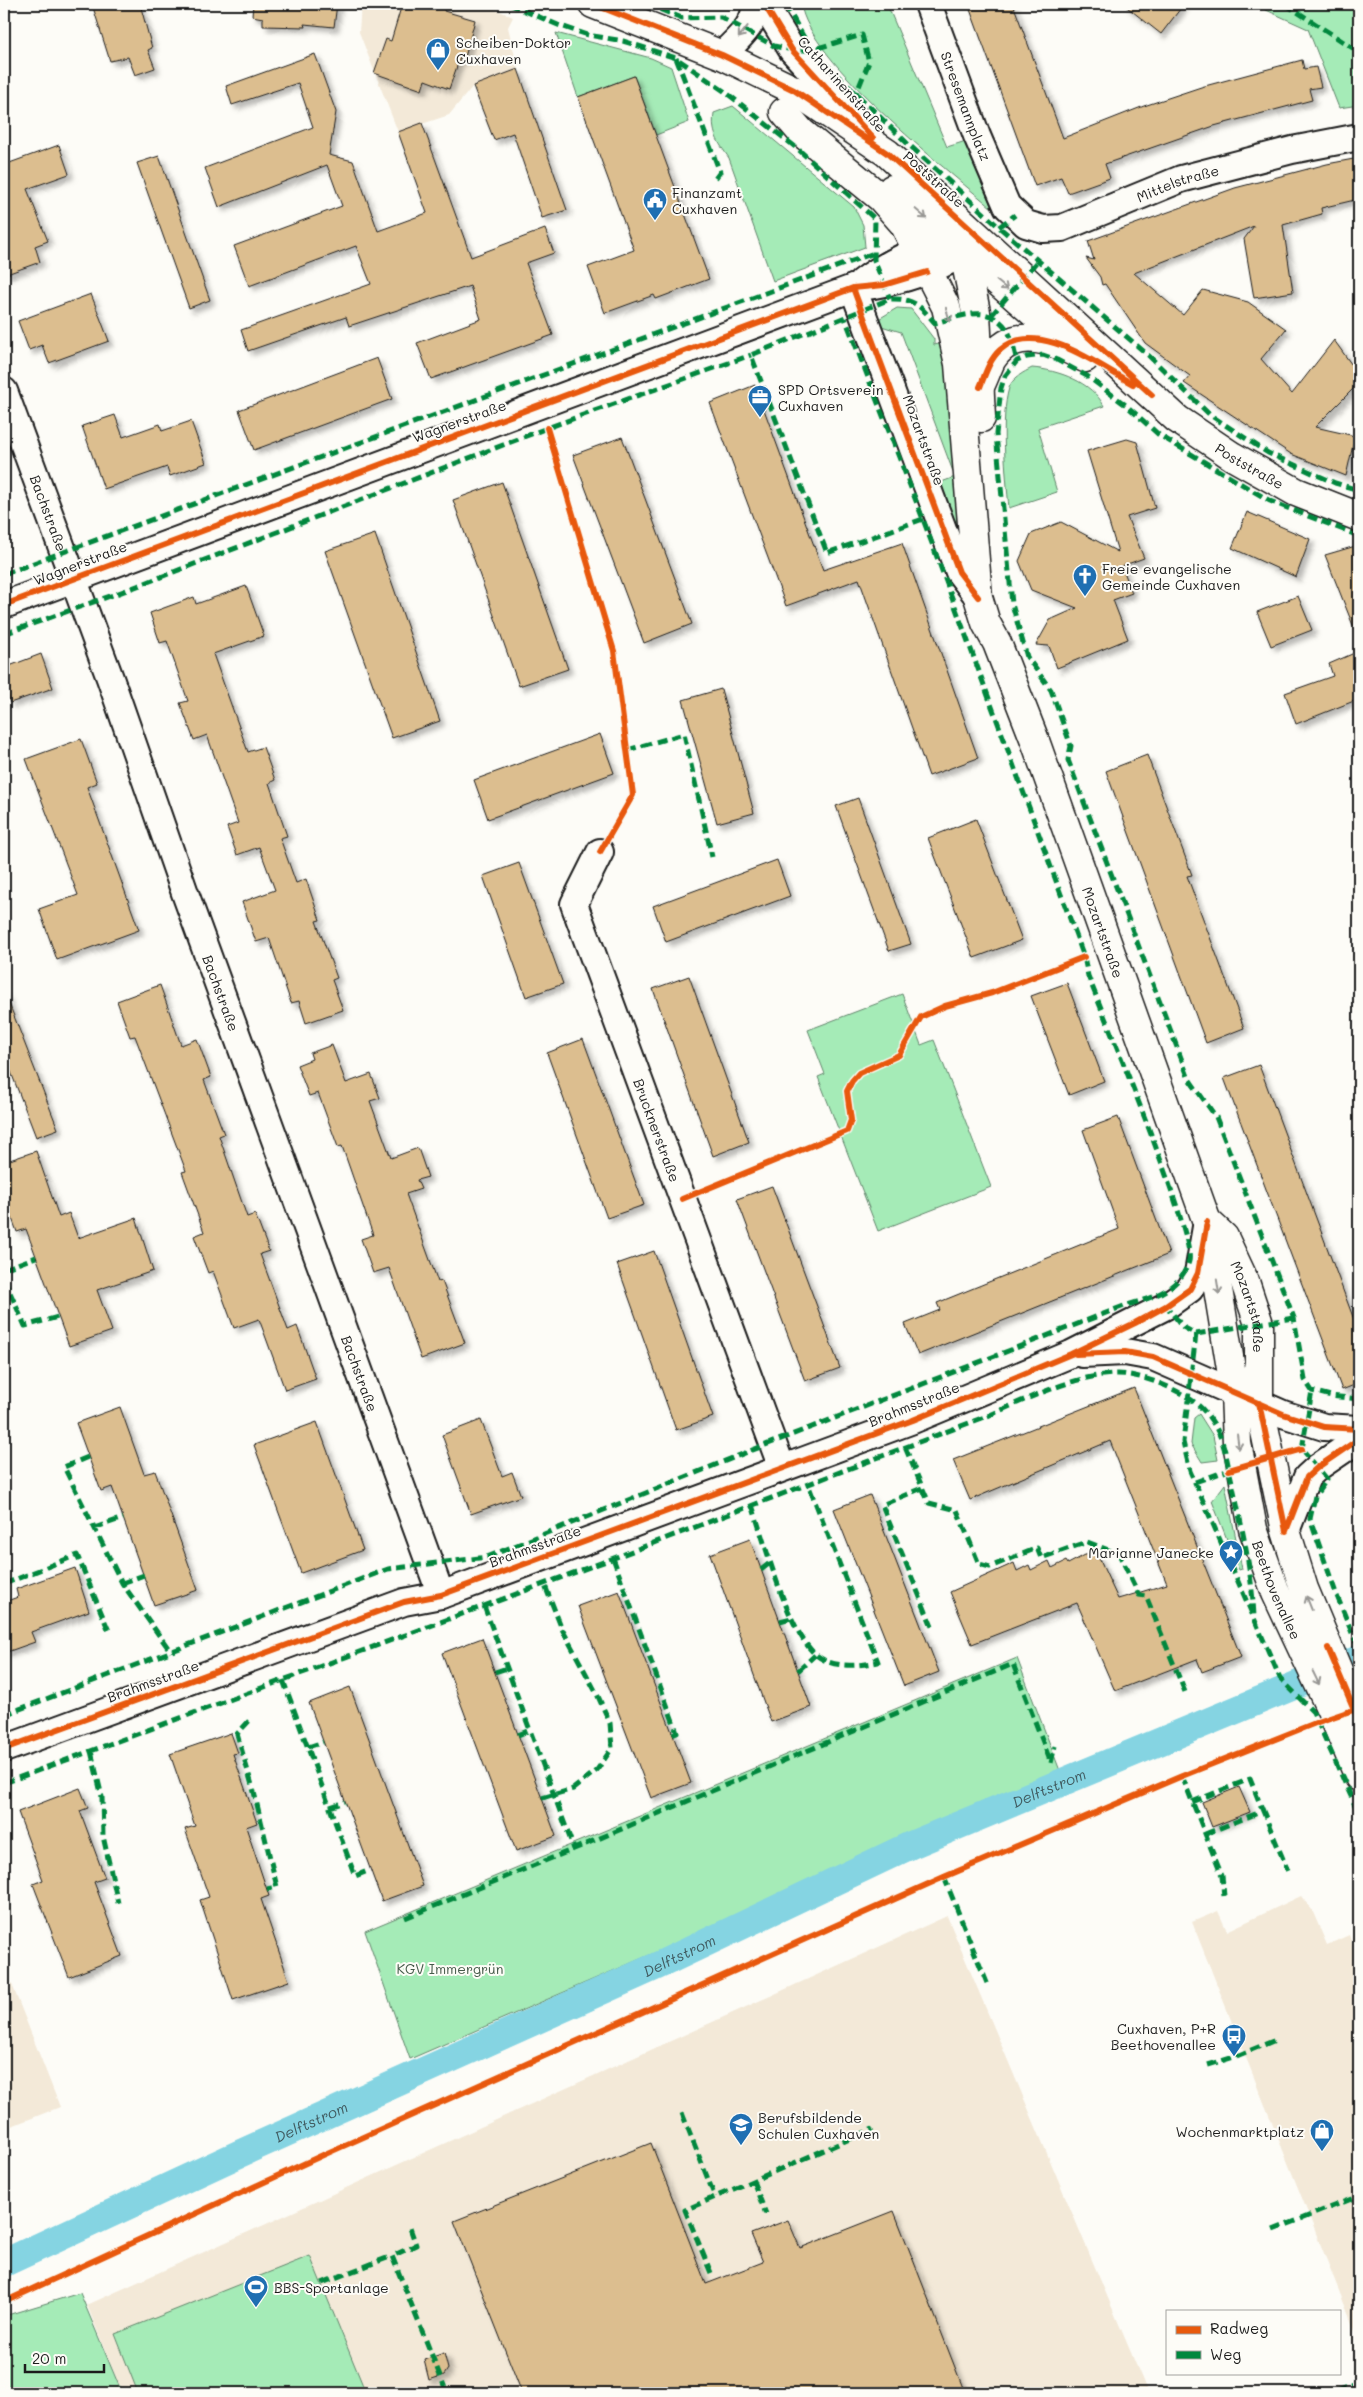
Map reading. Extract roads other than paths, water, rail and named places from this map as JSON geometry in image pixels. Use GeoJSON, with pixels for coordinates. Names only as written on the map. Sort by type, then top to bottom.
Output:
{"type":"FeatureCollection","features":[{"type":"Feature","properties":{"kind":"street","name":"Poststraße"},"geometry":{"type":"LineString","coordinates":[[593,4],[731,60],[794,90],[887,153],[965,245],[1085,358],[1152,395]]}},
{"type":"Feature","properties":{"kind":"street"},"geometry":{"type":"LineString","coordinates":[[731,60],[755,12],[754,4]]}},
{"type":"Feature","properties":{"kind":"street","name":"Catharinenstraße"},"geometry":{"type":"LineString","coordinates":[[764,4],[792,50],[887,153]]}},
{"type":"Feature","properties":{"kind":"street","name":"Stresemannplatz"},"geometry":{"type":"LineString","coordinates":[[928,4],[977,136],[1007,206]]}},
{"type":"Feature","properties":{"kind":"street","name":"Poststraße"},"geometry":{"type":"LineString","coordinates":[[731,60],[784,112],[868,167],[1152,395],[1177,419],[1232,456],[1296,492],[1359,517]]}},
{"type":"Feature","properties":{"kind":"street","name":"Mozartstraße"},"geometry":{"type":"LineString","coordinates":[[784,112],[801,132],[881,198],[904,224],[946,306],[959,364],[978,597],[986,623],[997,643],[1037,747],[1207,1222],[1224,1237],[1245,1282],[1259,1324],[1247,1398]]}},
{"type":"Feature","properties":{"kind":"street","name":"Mittelstraße"},"geometry":{"type":"LineString","coordinates":[[1007,206],[1026,224],[1043,228],[1062,228],[1181,179],[1292,150],[1359,137]]}},
{"type":"Feature","properties":{"kind":"street","name":"Mozartstraße"},"geometry":{"type":"LineString","coordinates":[[965,245],[976,312],[986,567],[997,643]]}},
{"type":"Feature","properties":{"kind":"street","name":"Wagnerstraße"},"geometry":{"type":"LineString","coordinates":[[4,605],[853,288],[884,285],[922,262],[965,245]]}},
{"type":"Feature","properties":{"kind":"street","name":"Mozartstraße"},"geometry":{"type":"LineString","coordinates":[[853,288],[958,572],[978,597]]}},
{"type":"Feature","properties":{"kind":"street"},"geometry":{"type":"LineString","coordinates":[[980,387],[992,359],[1000,350],[1012,342],[1038,337],[1063,345],[1085,358]]}},
{"type":"Feature","properties":{"kind":"street","name":"Bachstraße"},"geometry":{"type":"LineString","coordinates":[[4,391],[110,678],[184,894],[441,1595]]}},
{"type":"Feature","properties":{"kind":"street","name":"Brucknerstraße"},"geometry":{"type":"LineString","coordinates":[[600,852],[574,904],[603,989],[782,1468]]}},
{"type":"Feature","properties":{"kind":"street","name":"Brahmsstraße"},"geometry":{"type":"LineString","coordinates":[[4,1749],[404,1602],[441,1595],[912,1420],[1070,1354],[1166,1306],[1190,1289],[1198,1273],[1207,1222]]}},
{"type":"Feature","properties":{"kind":"street","name":"Brahmsstraße"},"geometry":{"type":"LineString","coordinates":[[1070,1354],[1125,1352],[1153,1357],[1283,1414],[1324,1427],[1359,1429]]}},
{"type":"Feature","properties":{"kind":"street","name":"Beethovenallee"},"geometry":{"type":"LineString","coordinates":[[1247,1398],[1304,1589],[1359,1721]]}},
{"type":"Feature","properties":{"kind":"street","name":"Beethovenallee"},"geometry":{"type":"LineString","coordinates":[[1247,1398],[1237,1443],[1254,1529],[1276,1593],[1331,1710],[1359,1777]]}},
{"type":"Feature","properties":{"kind":"street"},"geometry":{"type":"LineString","coordinates":[[1286,1531],[1307,1477],[1318,1467],[1359,1439]]}},
{"type":"Feature","properties":{"kind":"waterway","name":"Delftstrom"},"geometry":{"type":"LineString","coordinates":[[4,2263],[239,2154],[657,1966],[911,1845],[1359,1659]]}},
{"type":"Feature","properties":{"kind":"place","name":"Scheiben-Doktor Cuxhaven"},"geometry":{"type":"Point","coordinates":[438,71]}},
{"type":"Feature","properties":{"kind":"place","name":"Finanzamt Cuxhaven"},"geometry":{"type":"Point","coordinates":[655,221]}},
{"type":"Feature","properties":{"kind":"place","name":"SPD Ortsverein Cuxhaven"},"geometry":{"type":"Point","coordinates":[760,418]}},
{"type":"Feature","properties":{"kind":"place","name":"Freie evangelische Gemeinde Cuxhaven"},"geometry":{"type":"Point","coordinates":[1085,597]}},
{"type":"Feature","properties":{"kind":"place","name":"Marianne Janecke"},"geometry":{"type":"Point","coordinates":[1231,1573]}},
{"type":"Feature","properties":{"kind":"place","name":"Cuxhaven, P+R Beethovenallee"},"geometry":{"type":"Point","coordinates":[1234,2057]}},
{"type":"Feature","properties":{"kind":"place","name":"Berufsbildende Schulen Cuxhaven"},"geometry":{"type":"Point","coordinates":[741,2146]}},
{"type":"Feature","properties":{"kind":"place","name":"Wochenmarktplatz"},"geometry":{"type":"Point","coordinates":[1322,2152]}},
{"type":"Feature","properties":{"kind":"place","name":"BBS-Sportanlage"},"geometry":{"type":"Point","coordinates":[256,2308]}},
{"type":"Feature","properties":{"kind":"park label","name":"KGV Immergrün"},"geometry":{"type":"Point","coordinates":[450,1968]}}]}
